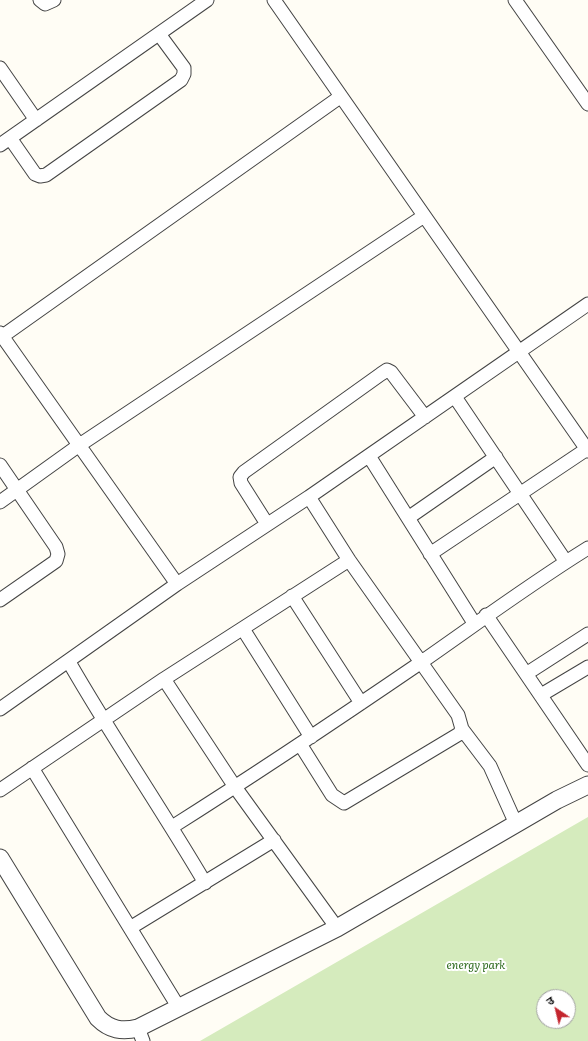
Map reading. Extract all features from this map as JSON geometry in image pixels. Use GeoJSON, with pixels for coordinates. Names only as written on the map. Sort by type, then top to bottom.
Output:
{"type":"FeatureCollection","features":[{"type":"Feature","properties":{"kind":"street"},"geometry":{"type":"LineString","coordinates":[[40,0],[45,4],[54,0]]}},
{"type":"Feature","properties":{"kind":"street"},"geometry":{"type":"LineString","coordinates":[[159,34],[184,68],[184,74],[181,80],[46,175],[40,176],[35,174],[5,141],[207,0]]}},
{"type":"Feature","properties":{"kind":"street"},"geometry":{"type":"LineString","coordinates":[[274,0],[340,97],[587,450],[430,554]]}},
{"type":"Feature","properties":{"kind":"street"},"geometry":{"type":"LineString","coordinates":[[515,0],[588,104]]}},
{"type":"Feature","properties":{"kind":"street"},"geometry":{"type":"LineString","coordinates":[[0,68],[36,120]]}},
{"type":"Feature","properties":{"kind":"street"},"geometry":{"type":"LineString","coordinates":[[177,584],[1,336],[340,97]]}},
{"type":"Feature","properties":{"kind":"street"},"geometry":{"type":"LineString","coordinates":[[0,502],[78,446],[424,216]]}},
{"type":"Feature","properties":{"kind":"street"},"geometry":{"type":"LineString","coordinates":[[0,709],[69,662],[177,584],[309,498],[588,304]]}},
{"type":"Feature","properties":{"kind":"street"},"geometry":{"type":"LineString","coordinates":[[267,524],[241,484],[240,477],[244,472],[381,374],[387,370],[391,372],[425,418]]}},
{"type":"Feature","properties":{"kind":"street"},"geometry":{"type":"LineString","coordinates":[[455,397],[566,562]]}},
{"type":"Feature","properties":{"kind":"street"},"geometry":{"type":"LineString","coordinates":[[369,456],[474,623]]}},
{"type":"Feature","properties":{"kind":"street"},"geometry":{"type":"LineString","coordinates":[[408,518],[496,457]]}},
{"type":"Feature","properties":{"kind":"street"},"geometry":{"type":"LineString","coordinates":[[0,465],[56,547],[58,554],[56,561],[0,600]]}},
{"type":"Feature","properties":{"kind":"street"},"geometry":{"type":"LineString","coordinates":[[309,498],[349,560],[458,715],[462,729],[490,766],[516,824]]}},
{"type":"Feature","properties":{"kind":"street"},"geometry":{"type":"LineString","coordinates":[[172,828],[305,741],[421,662],[474,623],[588,548]]}},
{"type":"Feature","properties":{"kind":"street"},"geometry":{"type":"LineString","coordinates":[[0,790],[164,679],[349,560]]}},
{"type":"Feature","properties":{"kind":"street"},"geometry":{"type":"LineString","coordinates":[[292,596],[361,703]]}},
{"type":"Feature","properties":{"kind":"street"},"geometry":{"type":"LineString","coordinates":[[486,615],[588,765]]}},
{"type":"Feature","properties":{"kind":"street"},"geometry":{"type":"LineString","coordinates":[[243,629],[305,741],[332,795],[344,803],[459,734],[462,729]]}},
{"type":"Feature","properties":{"kind":"street"},"geometry":{"type":"LineString","coordinates":[[526,674],[588,634]]}},
{"type":"Feature","properties":{"kind":"street"},"geometry":{"type":"LineString","coordinates":[[69,662],[103,720],[172,828],[205,883]]}},
{"type":"Feature","properties":{"kind":"street"},"geometry":{"type":"LineString","coordinates":[[540,695],[588,667]]}},
{"type":"Feature","properties":{"kind":"street"},"geometry":{"type":"LineString","coordinates":[[164,679],[235,787],[337,928]]}},
{"type":"Feature","properties":{"kind":"street"},"geometry":{"type":"LineString","coordinates":[[32,768],[179,1008]]}},
{"type":"Feature","properties":{"kind":"street"},"geometry":{"type":"LineString","coordinates":[[0,858],[98,1018],[106,1026],[116,1030],[127,1031],[140,1035],[179,1008],[337,928],[516,824],[588,785]]}},
{"type":"Feature","properties":{"kind":"street"},"geometry":{"type":"LineString","coordinates":[[130,928],[274,840]]}},
{"type":"Feature","properties":{"kind":"green space","name":"energy park"},"geometry":{"type":"Polygon","coordinates":[[[588,817],[588,1041],[200,1041],[588,817]]]}}]}
